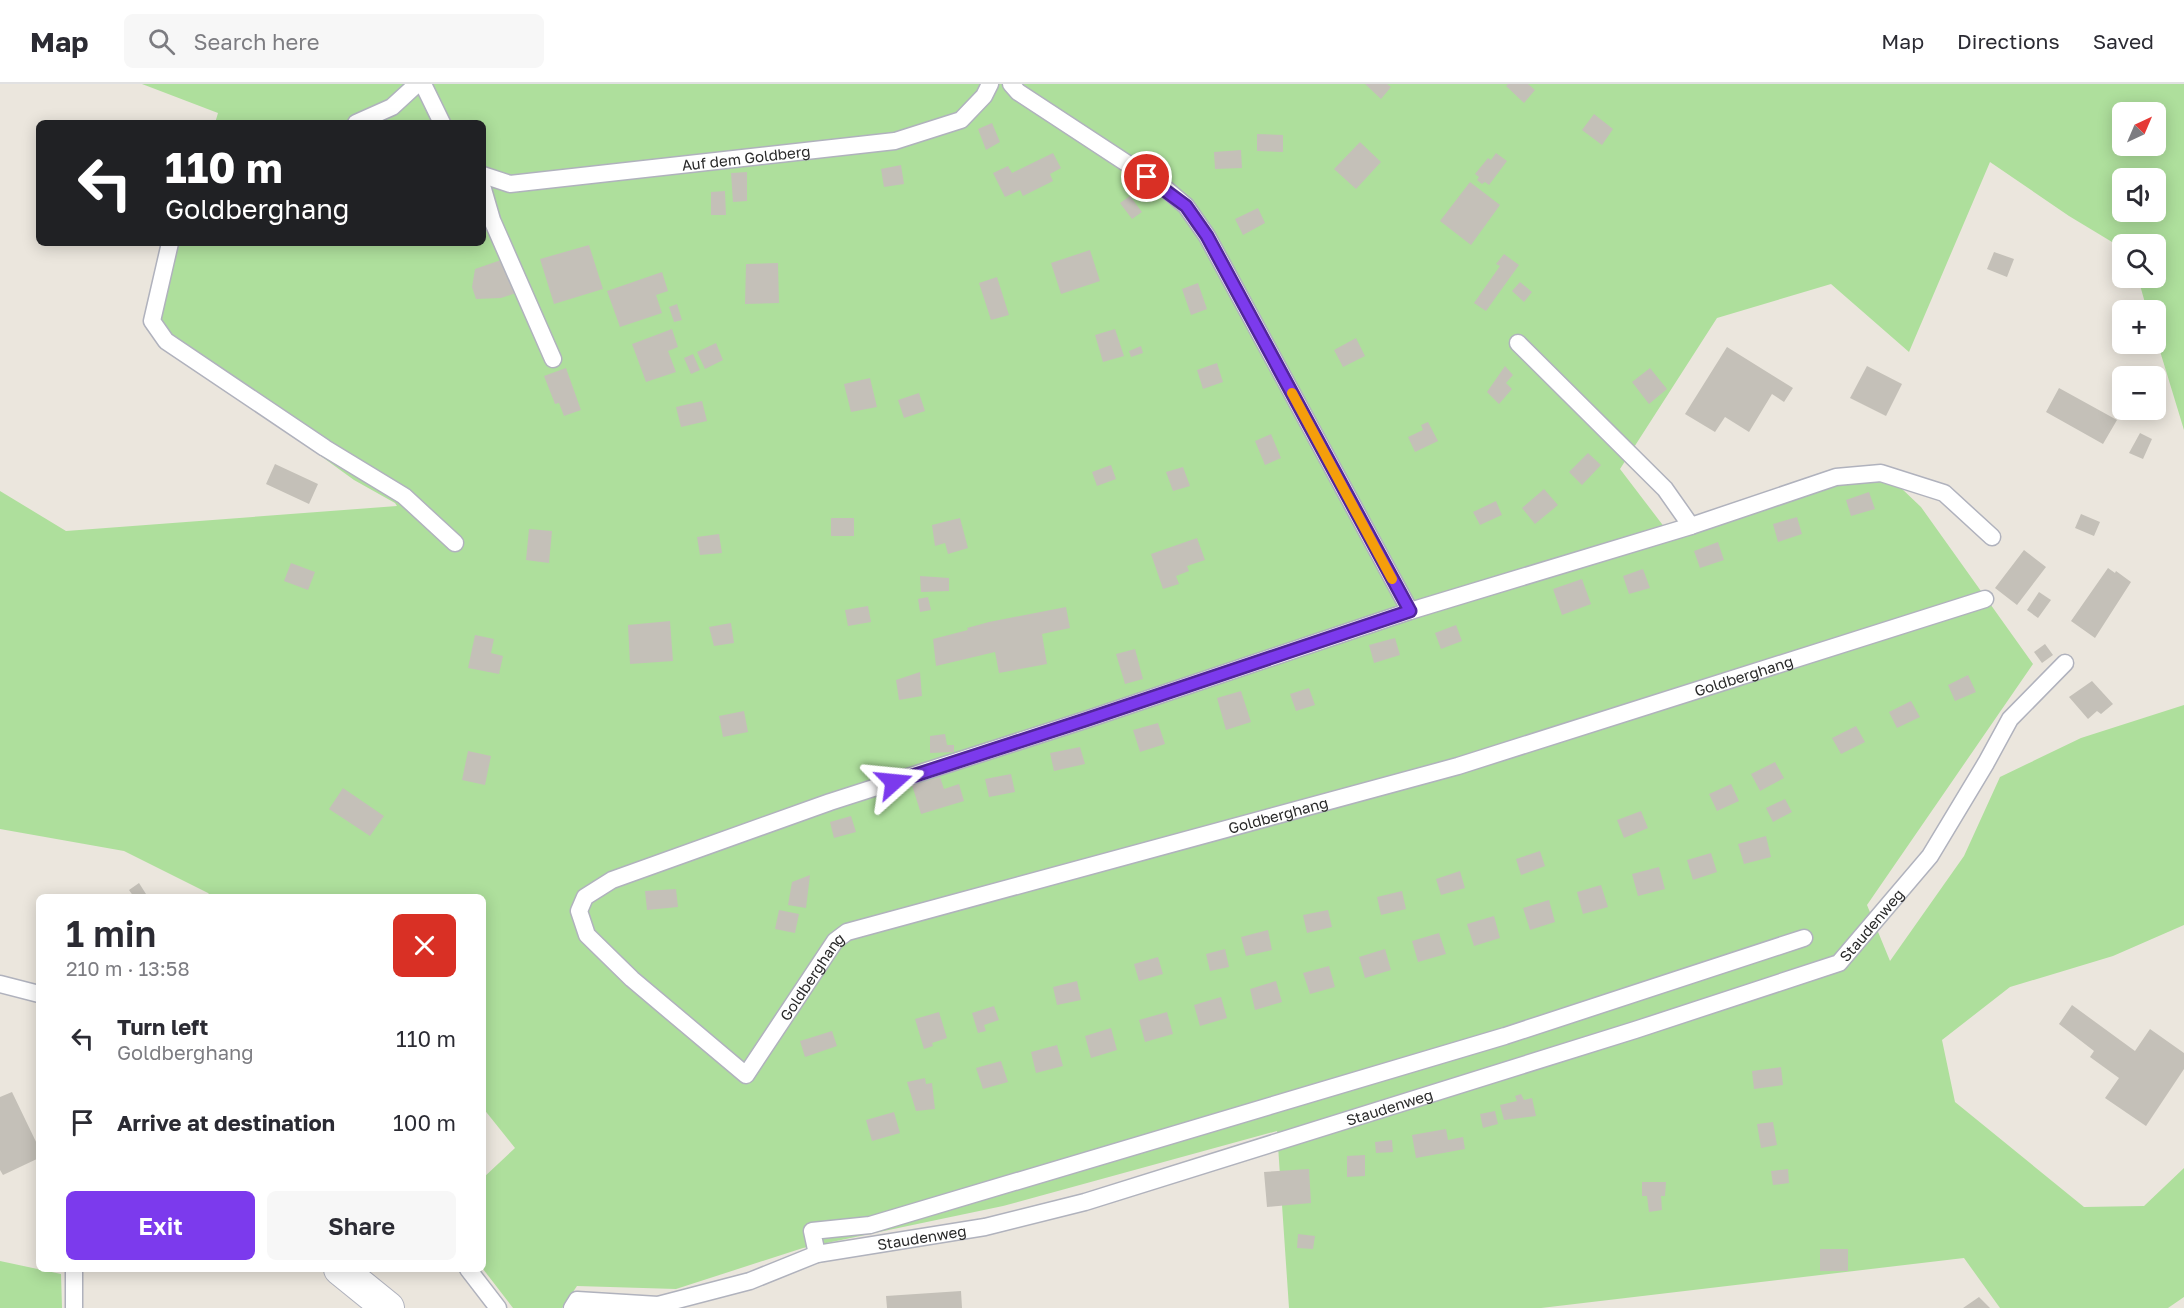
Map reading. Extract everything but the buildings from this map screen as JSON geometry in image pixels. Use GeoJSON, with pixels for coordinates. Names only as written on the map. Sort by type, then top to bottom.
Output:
{"type":"FeatureCollection","features":[{"type":"Feature","properties":{"kind":"street"},"geometry":{"type":"LineString","coordinates":[[344,1272],[388,1308]]}},
{"type":"Feature","properties":{"kind":"lane"},"geometry":{"type":"LineString","coordinates":[[363,120],[392,107],[417,84]]}},
{"type":"Feature","properties":{"kind":"lane"},"geometry":{"type":"LineString","coordinates":[[423,84],[441,120]]}},
{"type":"Feature","properties":{"kind":"lane","name":"Auf dem Goldberg"},"geometry":{"type":"LineString","coordinates":[[486,176],[510,183],[895,141],[961,120],[984,96],[990,84]]}},
{"type":"Feature","properties":{"kind":"lane"},"geometry":{"type":"LineString","coordinates":[[1011,84],[1018,92],[1166,189],[1186,206],[1207,236],[1410,611]]}},
{"type":"Feature","properties":{"kind":"lane"},"geometry":{"type":"LineString","coordinates":[[486,199],[492,220],[553,359]]}},
{"type":"Feature","properties":{"kind":"lane"},"geometry":{"type":"LineString","coordinates":[[169,246],[152,321],[166,341],[325,448],[404,496],[455,543]]}},
{"type":"Feature","properties":{"kind":"lane"},"geometry":{"type":"LineString","coordinates":[[1518,342],[1665,489],[1691,526]]}},
{"type":"Feature","properties":{"kind":"lane","name":"Goldberghang"},"geometry":{"type":"LineString","coordinates":[[1985,598],[1458,766],[847,932],[835,941],[746,1075],[632,979],[587,935],[579,911],[585,897],[612,879],[830,802],[1085,720],[1410,611],[1691,526],[1836,477],[1881,473],[1944,493],[1992,537]]}},
{"type":"Feature","properties":{"kind":"lane","name":"Staudenweg"},"geometry":{"type":"LineString","coordinates":[[572,1308],[577,1300],[658,1305],[750,1281],[817,1254],[985,1227],[1085,1202],[1635,1030],[1839,963],[1930,856],[2010,719],[2065,663]]}},
{"type":"Feature","properties":{"kind":"lane"},"geometry":{"type":"LineString","coordinates":[[817,1254],[812,1231],[881,1222],[1506,1036],[1804,938]]}},
{"type":"Feature","properties":{"kind":"lane"},"geometry":{"type":"LineString","coordinates":[[0,984],[36,993]]}},
{"type":"Feature","properties":{"kind":"lane"},"geometry":{"type":"LineString","coordinates":[[74,1272],[74,1308]]}},
{"type":"Feature","properties":{"kind":"lane"},"geometry":{"type":"LineString","coordinates":[[470,1272],[498,1308]]}},
{"type":"Feature","properties":{"kind":"green space"},"geometry":{"type":"Polygon","coordinates":[[[142,84],[2184,84],[2184,430],[2161,354],[2166,354],[2166,300],[2144,300],[2141,288],[2166,288],[2166,234],[2112,234],[2112,242],[2069,216],[1990,162],[1909,352],[1831,284],[1717,318],[1620,469],[1665,528],[1827,471],[1880,468],[1921,507],[2033,664],[1867,905],[1890,961],[1964,856],[2000,777],[2081,738],[2184,705],[2184,925],[2113,956],[2010,987],[1942,1040],[1955,1102],[2084,1207],[2144,1206],[2184,1168],[2184,1297],[2168,1308],[2000,1308],[1964,1258],[1541,1308],[1289,1308],[1277,1131],[1003,1206],[803,1248],[676,1289],[577,1286],[562,1308],[513,1308],[485,1272],[486,1175],[515,1148],[486,1112],[486,894],[209,894],[124,851],[0,829],[0,491],[66,531],[397,506],[354,480],[146,329],[174,246],[486,246],[486,120],[216,120],[218,113],[142,84]]]}},
{"type":"Feature","properties":{"kind":"green space"},"geometry":{"type":"Polygon","coordinates":[[[0,1261],[36,1269],[36,1272],[61,1274],[62,1308],[0,1308],[0,1261]]]}},
{"type":"Feature","properties":{"kind":"slow traffic"},"geometry":{"type":"LineString","coordinates":[[1292,393],[1392,579]]}},
{"type":"Feature","properties":{"kind":"route"},"geometry":{"type":"LineString","coordinates":[[894,782],[1410,611],[1207,236],[1186,206],[1147,177]]}}]}
